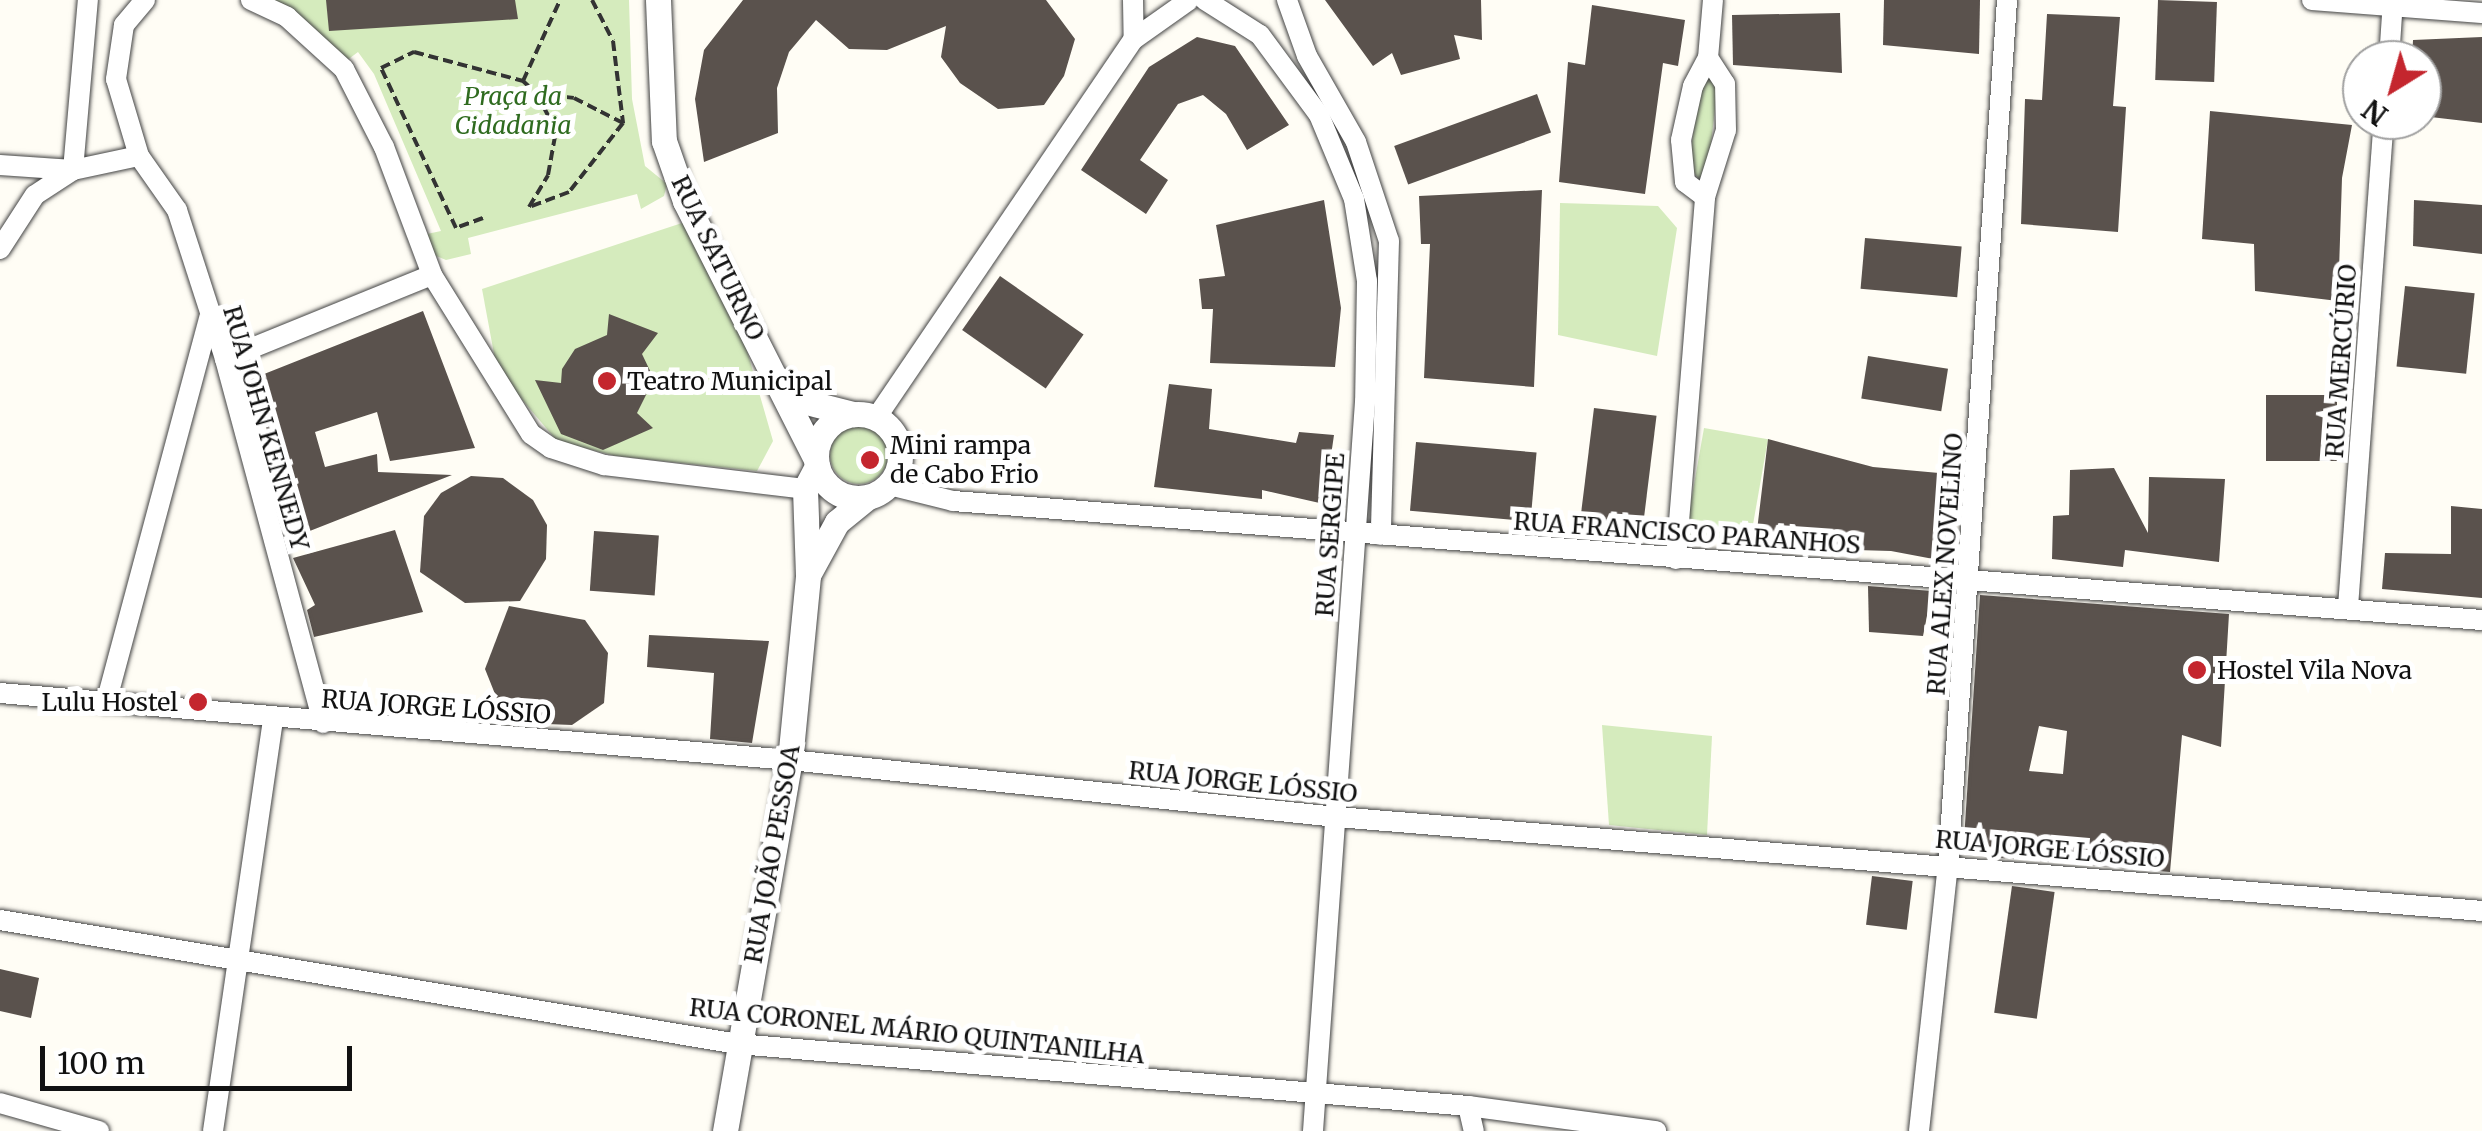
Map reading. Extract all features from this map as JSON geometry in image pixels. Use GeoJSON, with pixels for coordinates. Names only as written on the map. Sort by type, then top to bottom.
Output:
{"type":"FeatureCollection","features":[{"type":"Feature","properties":{"kind":"street"},"geometry":{"type":"LineString","coordinates":[[73,170],[88,0]]}},
{"type":"Feature","properties":{"kind":"street"},"geometry":{"type":"LineString","coordinates":[[0,165],[73,170],[139,156],[116,79],[116,53],[124,25],[145,0]]}},
{"type":"Feature","properties":{"kind":"street"},"geometry":{"type":"LineString","coordinates":[[251,0],[288,17],[344,69],[384,147],[432,275],[516,416],[551,448],[637,471],[812,471],[830,488],[878,491],[900,448],[864,416]]}},
{"type":"Feature","properties":{"kind":"street"},"geometry":{"type":"LineString","coordinates":[[1133,0],[1134,39]]}},
{"type":"Feature","properties":{"kind":"street"},"geometry":{"type":"LineString","coordinates":[[812,471],[825,429],[864,416],[1134,39],[1189,0]]}},
{"type":"Feature","properties":{"kind":"street","name":"RUA SERGIPE"},"geometry":{"type":"LineString","coordinates":[[1205,0],[1260,34],[1319,115],[1354,200],[1360,246],[1367,320],[1337,817],[1312,1131]]}},
{"type":"Feature","properties":{"kind":"street","name":"RUA SERGIPE"},"geometry":{"type":"LineString","coordinates":[[1287,0],[1307,56],[1356,142],[1388,240],[1381,535]]}},
{"type":"Feature","properties":{"kind":"street"},"geometry":{"type":"LineString","coordinates":[[1705,197],[1685,182],[1681,158],[1690,96],[1708,58],[1713,0]]}},
{"type":"Feature","properties":{"kind":"street","name":"RUA ALEX NOVELINO"},"geometry":{"type":"LineString","coordinates":[[1919,1131],[1948,866],[2007,0]]}},
{"type":"Feature","properties":{"kind":"street"},"geometry":{"type":"LineString","coordinates":[[2312,0],[2393,3],[2482,13]]}},
{"type":"Feature","properties":{"kind":"street"},"geometry":{"type":"LineString","coordinates":[[2390,40],[2393,3]]}},
{"type":"Feature","properties":{"kind":"street","name":"RUA SATURNO"},"geometry":{"type":"LineString","coordinates":[[663,7],[664,141],[685,202],[775,375],[812,471]]}},
{"type":"Feature","properties":{"kind":"street"},"geometry":{"type":"LineString","coordinates":[[1676,559],[1705,197],[1722,154],[1728,98],[1708,58]]}},
{"type":"Feature","properties":{"kind":"street","name":"RUA MERCÚRIO"},"geometry":{"type":"LineString","coordinates":[[2348,607],[2383,140]]}},
{"type":"Feature","properties":{"kind":"street","name":"RUA JOHN KENNEDY"},"geometry":{"type":"LineString","coordinates":[[139,156],[177,210],[225,359],[323,724]]}},
{"type":"Feature","properties":{"kind":"street"},"geometry":{"type":"LineString","coordinates":[[0,249],[35,195],[73,170]]}},
{"type":"Feature","properties":{"kind":"street"},"geometry":{"type":"LineString","coordinates":[[1360,246],[1388,240]]}},
{"type":"Feature","properties":{"kind":"street"},"geometry":{"type":"LineString","coordinates":[[225,359],[432,275]]}},
{"type":"Feature","properties":{"kind":"street"},"geometry":{"type":"LineString","coordinates":[[106,704],[209,318]]}},
{"type":"Feature","properties":{"kind":"street","name":"RUA SATURNO"},"geometry":{"type":"LineString","coordinates":[[775,375],[806,402],[864,416]]}},
{"type":"Feature","properties":{"kind":"street","name":"RUA JOÃO PESSOA"},"geometry":{"type":"LineString","coordinates":[[724,1131],[790,760],[808,575],[812,471]]}},
{"type":"Feature","properties":{"kind":"street","name":"RUA FRANCISCO PARANHOS"},"geometry":{"type":"LineString","coordinates":[[878,491],[953,501],[1676,559],[1970,577],[2482,620]]}},
{"type":"Feature","properties":{"kind":"street","name":"RUA JOÃO PESSOA"},"geometry":{"type":"LineString","coordinates":[[808,575],[837,522],[878,491]]}},
{"type":"Feature","properties":{"kind":"street","name":"RUA JORGE LÓSSIO"},"geometry":{"type":"LineString","coordinates":[[0,692],[273,720],[790,760],[1337,817],[2482,911]]}},
{"type":"Feature","properties":{"kind":"street"},"geometry":{"type":"LineString","coordinates":[[213,1131],[273,720]]}},
{"type":"Feature","properties":{"kind":"street","name":"RUA CORONEL MÁRIO QUINTANILHA"},"geometry":{"type":"LineString","coordinates":[[0,920],[738,1044],[1468,1106],[1656,1131]]}},
{"type":"Feature","properties":{"kind":"street"},"geometry":{"type":"LineString","coordinates":[[0,1103],[99,1131]]}},
{"type":"Feature","properties":{"kind":"street"},"geometry":{"type":"LineString","coordinates":[[1468,1106],[1474,1131]]}},
{"type":"Feature","properties":{"kind":"path"},"geometry":{"type":"LineString","coordinates":[[523,81],[560,0]]}},
{"type":"Feature","properties":{"kind":"path"},"geometry":{"type":"LineString","coordinates":[[483,218],[456,228],[381,68],[414,52],[523,81],[537,94],[556,131],[548,175],[529,207],[569,192],[623,123],[613,41],[592,0]]}},
{"type":"Feature","properties":{"kind":"path"},"geometry":{"type":"LineString","coordinates":[[537,94],[574,98],[623,123]]}},
{"type":"Feature","properties":{"kind":"green space","name":"Praça da Cidadania"},"geometry":{"type":"Polygon","coordinates":[[[273,0],[629,0],[632,99],[645,166],[667,184],[664,196],[641,209],[637,194],[468,238],[471,254],[446,260],[434,255],[427,234],[441,231],[374,74],[358,52],[346,61],[273,0]]]}},
{"type":"Feature","properties":{"kind":"green space"},"geometry":{"type":"Polygon","coordinates":[[[1706,76],[1718,83],[1709,161],[1699,179],[1689,167],[1698,95],[1706,76]]]}},
{"type":"Feature","properties":{"kind":"green space"},"geometry":{"type":"Polygon","coordinates":[[[1560,203],[1658,206],[1677,228],[1657,356],[1558,335],[1560,203]]]}},
{"type":"Feature","properties":{"kind":"green space"},"geometry":{"type":"Polygon","coordinates":[[[685,222],[744,340],[773,441],[757,471],[616,456],[557,441],[497,370],[482,289],[685,222]]]}},
{"type":"Feature","properties":{"kind":"green space"},"geometry":{"type":"Polygon","coordinates":[[[859,426],[880,434],[888,455],[880,476],[859,484],[838,476],[830,455],[838,434],[859,426]]]}},
{"type":"Feature","properties":{"kind":"green space"},"geometry":{"type":"Polygon","coordinates":[[[1704,428],[1768,439],[1749,547],[1685,535],[1704,428]]]}},
{"type":"Feature","properties":{"kind":"green space"},"geometry":{"type":"Polygon","coordinates":[[[1602,725],[1712,736],[1707,835],[1609,825],[1602,725]]]}},
{"type":"Feature","properties":{"kind":"building"},"geometry":{"type":"Polygon","coordinates":[[[326,0],[515,0],[518,19],[329,31],[326,0]]]}},
{"type":"Feature","properties":{"kind":"building"},"geometry":{"type":"Polygon","coordinates":[[[743,0],[1046,0],[1075,39],[1064,76],[1044,105],[998,109],[960,83],[941,57],[946,26],[887,50],[849,49],[816,20],[789,52],[777,88],[778,133],[704,162],[695,99],[704,50],[743,0]]]}},
{"type":"Feature","properties":{"kind":"building"},"geometry":{"type":"Polygon","coordinates":[[[1325,0],[1481,0],[1482,40],[1454,35],[1460,59],[1401,75],[1392,53],[1373,66],[1325,0]]]}},
{"type":"Feature","properties":{"kind":"building"},"geometry":{"type":"Polygon","coordinates":[[[1884,0],[1980,0],[1979,54],[1883,45],[1884,0]]]}},
{"type":"Feature","properties":{"kind":"building"},"geometry":{"type":"Polygon","coordinates":[[[2158,0],[2217,2],[2214,82],[2155,80],[2158,0]]]}},
{"type":"Feature","properties":{"kind":"building"},"geometry":{"type":"Polygon","coordinates":[[[1592,5],[1685,20],[1678,66],[1663,63],[1645,194],[1559,182],[1568,62],[1585,65],[1592,5]]]}},
{"type":"Feature","properties":{"kind":"building"},"geometry":{"type":"Polygon","coordinates":[[[1840,13],[1842,73],[1733,65],[1732,15],[1840,13]]]}},
{"type":"Feature","properties":{"kind":"building"},"geometry":{"type":"Polygon","coordinates":[[[2047,14],[2120,17],[2113,106],[2126,107],[2118,232],[2021,224],[2025,99],[2042,100],[2047,14]]]}},
{"type":"Feature","properties":{"kind":"building"},"geometry":{"type":"Polygon","coordinates":[[[1197,37],[1235,46],[1289,125],[1247,150],[1226,114],[1203,95],[1178,104],[1140,160],[1168,180],[1146,214],[1081,170],[1149,67],[1197,37]]]}},
{"type":"Feature","properties":{"kind":"building"},"geometry":{"type":"Polygon","coordinates":[[[2482,37],[2482,123],[2442,118],[2442,40],[2413,40],[2482,37]]]}},
{"type":"Feature","properties":{"kind":"building"},"geometry":{"type":"Polygon","coordinates":[[[1537,94],[1551,133],[1408,185],[1394,146],[1537,94]]]}},
{"type":"Feature","properties":{"kind":"building"},"geometry":{"type":"Polygon","coordinates":[[[2210,111],[2342,124],[2342,140],[2349,140],[2342,178],[2338,301],[2255,291],[2254,244],[2202,239],[2210,111]]]}},
{"type":"Feature","properties":{"kind":"building"},"geometry":{"type":"Polygon","coordinates":[[[1542,190],[1534,387],[1424,378],[1430,244],[1421,244],[1419,196],[1542,190]]]}},
{"type":"Feature","properties":{"kind":"building"},"geometry":{"type":"Polygon","coordinates":[[[1324,200],[1341,308],[1335,367],[1210,363],[1213,309],[1202,309],[1199,279],[1225,276],[1216,225],[1324,200]]]}},
{"type":"Feature","properties":{"kind":"building"},"geometry":{"type":"Polygon","coordinates":[[[2414,200],[2482,205],[2482,254],[2413,246],[2414,200]]]}},
{"type":"Feature","properties":{"kind":"building"},"geometry":{"type":"Polygon","coordinates":[[[1865,238],[1962,246],[1957,297],[1861,289],[1865,238]]]}},
{"type":"Feature","properties":{"kind":"building"},"geometry":{"type":"Polygon","coordinates":[[[1000,276],[1084,335],[1046,389],[962,330],[1000,276]]]}},
{"type":"Feature","properties":{"kind":"building"},"geometry":{"type":"Polygon","coordinates":[[[2405,286],[2475,293],[2466,374],[2397,367],[2405,286]]]}},
{"type":"Feature","properties":{"kind":"building"},"geometry":{"type":"Polygon","coordinates":[[[423,311],[475,448],[390,461],[377,412],[315,432],[325,467],[377,454],[378,472],[452,475],[292,538],[278,480],[284,478],[249,380],[423,311]]]}},
{"type":"Feature","properties":{"kind":"building","name":"Teatro Municipal"},"geometry":{"type":"Polygon","coordinates":[[[609,314],[658,333],[642,354],[654,379],[637,413],[653,428],[603,450],[561,434],[535,380],[561,383],[562,369],[575,349],[607,335],[609,314]]]}},
{"type":"Feature","properties":{"kind":"building"},"geometry":{"type":"Polygon","coordinates":[[[1868,356],[1948,369],[1941,411],[1861,398],[1868,356]]]}},
{"type":"Feature","properties":{"kind":"building"},"geometry":{"type":"Polygon","coordinates":[[[1169,384],[1212,389],[1209,429],[1296,443],[1299,432],[1334,435],[1324,504],[1262,490],[1262,499],[1154,487],[1169,384]]]}},
{"type":"Feature","properties":{"kind":"building"},"geometry":{"type":"Polygon","coordinates":[[[2266,395],[2337,395],[2337,461],[2266,461],[2266,395]]]}},
{"type":"Feature","properties":{"kind":"building"},"geometry":{"type":"Polygon","coordinates":[[[1594,408],[1657,416],[1643,527],[1580,519],[1594,408]]]}},
{"type":"Feature","properties":{"kind":"building"},"geometry":{"type":"Polygon","coordinates":[[[1768,439],[1873,467],[1950,474],[1944,561],[1891,551],[1755,547],[1768,439]]]}},
{"type":"Feature","properties":{"kind":"building"},"geometry":{"type":"Polygon","coordinates":[[[1416,442],[1537,453],[1531,521],[1410,511],[1416,442]]]}},
{"type":"Feature","properties":{"kind":"building"},"geometry":{"type":"Polygon","coordinates":[[[2114,468],[2148,533],[2149,477],[2225,479],[2219,562],[2125,550],[2123,567],[2052,559],[2053,516],[2069,515],[2070,470],[2114,468]]]}},
{"type":"Feature","properties":{"kind":"building"},"geometry":{"type":"Polygon","coordinates":[[[471,476],[503,478],[533,500],[547,525],[546,559],[520,601],[465,603],[420,572],[424,516],[441,493],[471,476]]]}},
{"type":"Feature","properties":{"kind":"building"},"geometry":{"type":"Polygon","coordinates":[[[2451,506],[2482,509],[2482,598],[2382,589],[2385,553],[2451,554],[2451,506]]]}},
{"type":"Feature","properties":{"kind":"building"},"geometry":{"type":"Polygon","coordinates":[[[395,530],[423,612],[314,637],[307,610],[315,605],[293,558],[395,530]]]}},
{"type":"Feature","properties":{"kind":"building"},"geometry":{"type":"Polygon","coordinates":[[[594,531],[659,536],[655,595],[590,591],[594,531]]]}},
{"type":"Feature","properties":{"kind":"building"},"geometry":{"type":"Polygon","coordinates":[[[1868,586],[1932,591],[1923,636],[1869,632],[1868,586]]]}},
{"type":"Feature","properties":{"kind":"building"},"geometry":{"type":"Polygon","coordinates":[[[1980,595],[2229,614],[2221,747],[2182,735],[2170,872],[1963,855],[1980,595]],[[2039,726],[2029,771],[2063,774],[2067,731],[2039,726]]]}},
{"type":"Feature","properties":{"kind":"building"},"geometry":{"type":"Polygon","coordinates":[[[509,606],[585,620],[608,653],[604,703],[572,725],[521,723],[499,704],[485,669],[509,606]]]}},
{"type":"Feature","properties":{"kind":"building"},"geometry":{"type":"Polygon","coordinates":[[[649,635],[769,641],[752,743],[710,739],[714,673],[647,667],[649,635]]]}},
{"type":"Feature","properties":{"kind":"building"},"geometry":{"type":"Polygon","coordinates":[[[1872,876],[1913,881],[1907,930],[1866,925],[1872,876]]]}},
{"type":"Feature","properties":{"kind":"building"},"geometry":{"type":"Polygon","coordinates":[[[2012,886],[2055,892],[2037,1019],[1994,1013],[2012,886]]]}},
{"type":"Feature","properties":{"kind":"building"},"geometry":{"type":"Polygon","coordinates":[[[0,969],[39,978],[31,1018],[0,1011],[0,969]]]}},
{"type":"Feature","properties":{"kind":"place","name":"Teatro Municipal"},"geometry":{"type":"Point","coordinates":[607,381]}},
{"type":"Feature","properties":{"kind":"place","name":"Mini rampa de Cabo Frio"},"geometry":{"type":"Point","coordinates":[870,460]}},
{"type":"Feature","properties":{"kind":"place","name":"Hostel Vila Nova"},"geometry":{"type":"Point","coordinates":[2197,670]}},
{"type":"Feature","properties":{"kind":"place","name":"Lulu Hostel"},"geometry":{"type":"Point","coordinates":[198,702]}}]}
